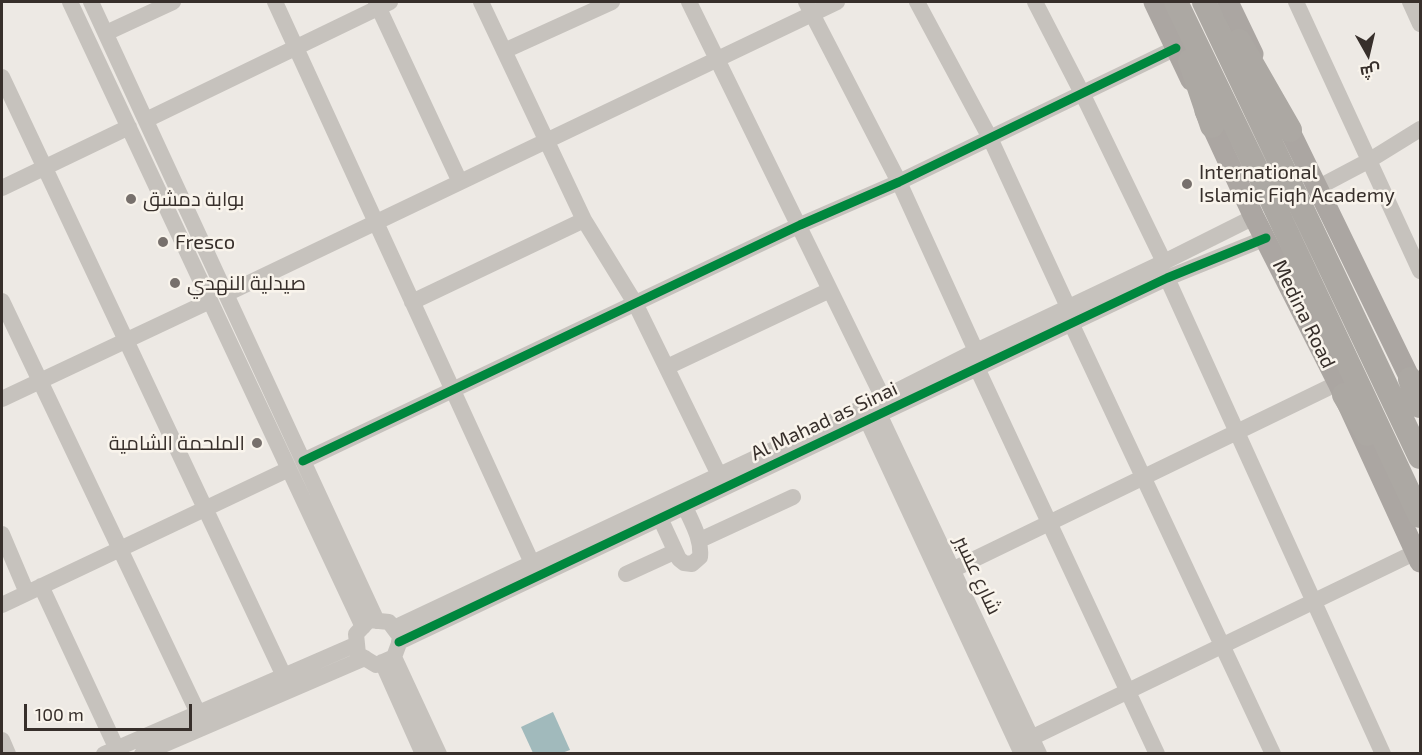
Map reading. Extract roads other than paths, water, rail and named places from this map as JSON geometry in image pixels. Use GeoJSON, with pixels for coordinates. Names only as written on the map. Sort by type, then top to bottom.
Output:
{"type":"FeatureCollection","features":[{"type":"Feature","properties":{"kind":"highway"},"geometry":{"type":"LineString","coordinates":[[1170,2],[1212,126]]}},
{"type":"Feature","properties":{"kind":"highway"},"geometry":{"type":"LineString","coordinates":[[1176,2],[1420,516]]}},
{"type":"Feature","properties":{"kind":"highway"},"geometry":{"type":"LineString","coordinates":[[1204,2],[1420,457]]}},
{"type":"Feature","properties":{"kind":"highway"},"geometry":{"type":"LineString","coordinates":[[1216,2],[1290,130]]}},
{"type":"Feature","properties":{"kind":"highway"},"geometry":{"type":"LineString","coordinates":[[1410,379],[1420,406]]}},
{"type":"Feature","properties":{"kind":"highway"},"geometry":{"type":"LineString","coordinates":[[1341,389],[1420,525]]}},
{"type":"Feature","properties":{"kind":"main road","name":"Medina Road"},"geometry":{"type":"LineString","coordinates":[[1154,2],[1254,217],[1341,389],[1418,557]]}},
{"type":"Feature","properties":{"kind":"main road"},"geometry":{"type":"LineString","coordinates":[[1228,2],[1420,401]]}},
{"type":"Feature","properties":{"kind":"street"},"geometry":{"type":"LineString","coordinates":[[70,2],[129,127],[218,298],[370,624]]}},
{"type":"Feature","properties":{"kind":"street"},"geometry":{"type":"LineString","coordinates":[[91,2],[146,120],[218,298]]}},
{"type":"Feature","properties":{"kind":"street"},"geometry":{"type":"LineString","coordinates":[[106,33],[173,2]]}},
{"type":"Feature","properties":{"kind":"street"},"geometry":{"type":"LineString","coordinates":[[275,2],[532,563]]}},
{"type":"Feature","properties":{"kind":"street"},"geometry":{"type":"LineString","coordinates":[[481,2],[584,220],[635,303],[719,475]]}},
{"type":"Feature","properties":{"kind":"street"},"geometry":{"type":"LineString","coordinates":[[504,51],[612,2]]}},
{"type":"Feature","properties":{"kind":"street"},"geometry":{"type":"LineString","coordinates":[[689,2],[883,398]]}},
{"type":"Feature","properties":{"kind":"street"},"geometry":{"type":"LineString","coordinates":[[2,399],[376,223],[716,59],[809,8],[837,2]]}},
{"type":"Feature","properties":{"kind":"street"},"geometry":{"type":"LineString","coordinates":[[917,2],[990,138],[1143,477],[1273,753]]}},
{"type":"Feature","properties":{"kind":"street"},"geometry":{"type":"LineString","coordinates":[[1035,2],[1082,93],[1165,270],[1383,753]]}},
{"type":"Feature","properties":{"kind":"street"},"geometry":{"type":"LineString","coordinates":[[1296,2],[1420,271]]}},
{"type":"Feature","properties":{"kind":"street"},"geometry":{"type":"LineString","coordinates":[[1410,2],[1420,24]]}},
{"type":"Feature","properties":{"kind":"street"},"geometry":{"type":"LineString","coordinates":[[146,120],[382,3],[460,182]]}},
{"type":"Feature","properties":{"kind":"street"},"geometry":{"type":"LineString","coordinates":[[809,8],[899,182],[976,351]]}},
{"type":"Feature","properties":{"kind":"street"},"geometry":{"type":"LineString","coordinates":[[2,605],[800,225],[899,182],[1176,48]]}},
{"type":"Feature","properties":{"kind":"street"},"geometry":{"type":"LineString","coordinates":[[2,77],[284,676]]}},
{"type":"Feature","properties":{"kind":"street"},"geometry":{"type":"LineString","coordinates":[[2,188],[129,127]]}},
{"type":"Feature","properties":{"kind":"street"},"geometry":{"type":"LineString","coordinates":[[1317,188],[1370,160],[1420,129]]}},
{"type":"Feature","properties":{"kind":"street","name":"Al Mahad as Sinai"},"geometry":{"type":"LineString","coordinates":[[392,647],[977,368],[1070,315],[1165,270],[1254,217]]}},
{"type":"Feature","properties":{"kind":"street"},"geometry":{"type":"LineString","coordinates":[[412,302],[584,220]]}},
{"type":"Feature","properties":{"kind":"street","name":"Al Mahad as Sinai"},"geometry":{"type":"LineString","coordinates":[[1165,270],[1266,238]]}},
{"type":"Feature","properties":{"kind":"street"},"geometry":{"type":"LineString","coordinates":[[667,367],[830,290]]}},
{"type":"Feature","properties":{"kind":"street"},"geometry":{"type":"LineString","coordinates":[[2,301],[198,713]]}},
{"type":"Feature","properties":{"kind":"street","name":"Al Mahad as Sinai"},"geometry":{"type":"LineString","coordinates":[[392,647],[532,563],[883,398],[976,351],[1070,315]]}},
{"type":"Feature","properties":{"kind":"street"},"geometry":{"type":"LineString","coordinates":[[977,368],[1157,753]]}},
{"type":"Feature","properties":{"kind":"street"},"geometry":{"type":"LineString","coordinates":[[952,570],[1237,432],[1341,389]]}},
{"type":"Feature","properties":{"kind":"street","name":"شارع عسير"},"geometry":{"type":"LineString","coordinates":[[873,417],[952,570],[1035,746]]}},
{"type":"Feature","properties":{"kind":"street","name":"شارع عسير"},"geometry":{"type":"LineString","coordinates":[[873,417],[1022,753]]}},
{"type":"Feature","properties":{"kind":"street"},"geometry":{"type":"LineString","coordinates":[[700,540],[793,497]]}},
{"type":"Feature","properties":{"kind":"street"},"geometry":{"type":"LineString","coordinates":[[660,518],[679,560],[692,564],[700,557],[700,540],[685,507]]}},
{"type":"Feature","properties":{"kind":"street"},"geometry":{"type":"LineString","coordinates":[[2,534],[34,590],[110,750],[284,676],[361,651]]}},
{"type":"Feature","properties":{"kind":"street"},"geometry":{"type":"LineString","coordinates":[[626,574],[675,552]]}},
{"type":"Feature","properties":{"kind":"street"},"geometry":{"type":"LineString","coordinates":[[1035,746],[1128,692],[1314,602],[1418,557]]}},
{"type":"Feature","properties":{"kind":"street"},"geometry":{"type":"LineString","coordinates":[[392,647],[376,664],[361,651],[356,634],[370,624],[389,621],[392,647],[423,753]]}},
{"type":"Feature","properties":{"kind":"street"},"geometry":{"type":"LineString","coordinates":[[392,647],[439,753]]}},
{"type":"Feature","properties":{"kind":"street"},"geometry":{"type":"LineString","coordinates":[[142,753],[361,651]]}},
{"type":"Feature","properties":{"kind":"street"},"geometry":{"type":"LineString","coordinates":[[2,740],[8,753]]}},
{"type":"Feature","properties":{"kind":"water"},"geometry":{"type":"Polygon","coordinates":[[[553,712],[570,750],[562,753],[533,753],[521,727],[553,712]]]}},
{"type":"Feature","properties":{"kind":"place","name":"International Islamic Fiqh Academy"},"geometry":{"type":"Point","coordinates":[1187,184]}},
{"type":"Feature","properties":{"kind":"place","name":"بوابة دمشق"},"geometry":{"type":"Point","coordinates":[131,199]}},
{"type":"Feature","properties":{"kind":"place","name":"Fresco"},"geometry":{"type":"Point","coordinates":[163,242]}},
{"type":"Feature","properties":{"kind":"place","name":"صيدلية النهدي"},"geometry":{"type":"Point","coordinates":[175,283]}},
{"type":"Feature","properties":{"kind":"place","name":"الملحمة الشامية"},"geometry":{"type":"Point","coordinates":[257,443]}}]}
